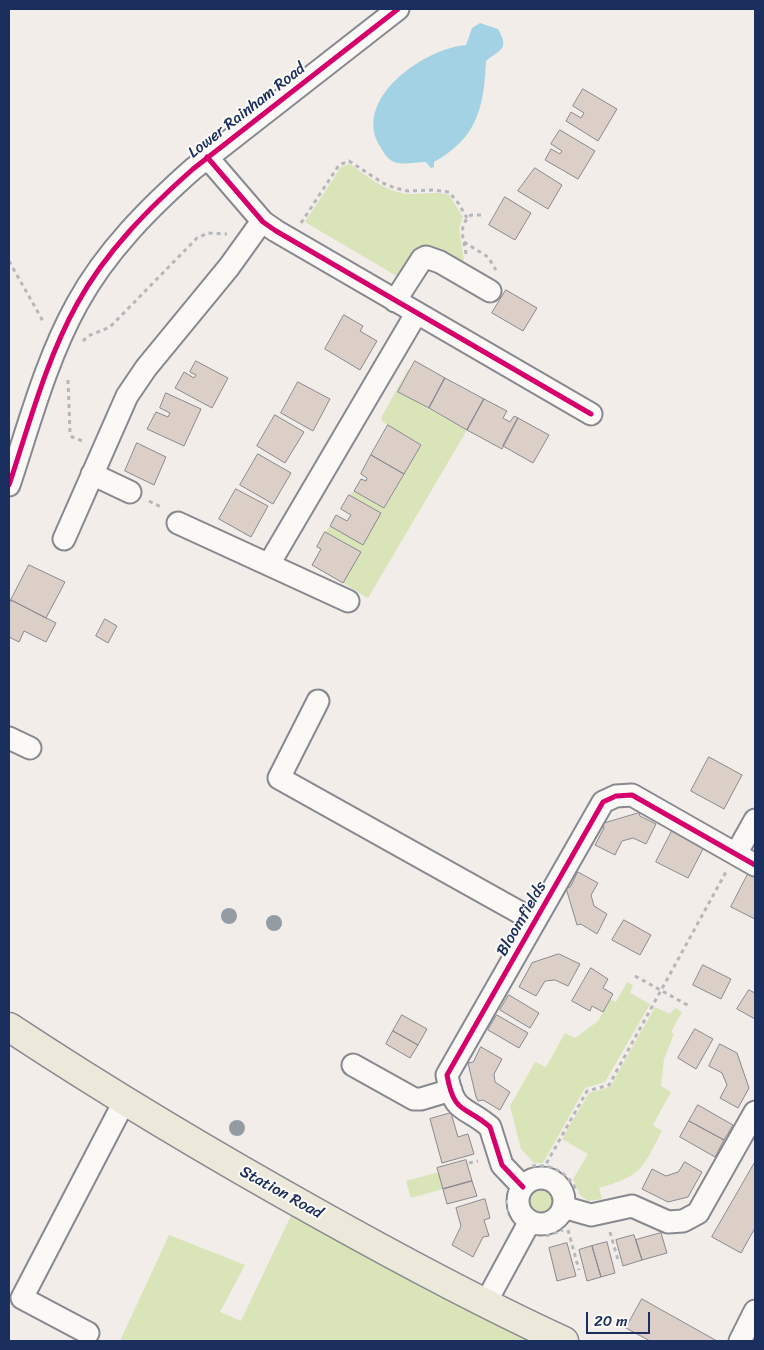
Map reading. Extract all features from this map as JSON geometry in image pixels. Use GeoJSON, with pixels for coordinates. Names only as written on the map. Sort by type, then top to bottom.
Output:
{"type":"FeatureCollection","features":[{"type":"Feature","properties":{"kind":"main road","name":"Station Road"},"geometry":{"type":"LineString","coordinates":[[9,1027],[124,1102],[185,1139],[401,1260],[485,1304],[564,1341]]}},
{"type":"Feature","properties":{"kind":"street","name":"Lower Rainham Road"},"geometry":{"type":"LineString","coordinates":[[9,485],[57,345],[77,303],[110,254],[162,196],[207,157],[398,9]]}},
{"type":"Feature","properties":{"kind":"street"},"geometry":{"type":"LineString","coordinates":[[207,157],[262,221],[290,240],[591,414]]}},
{"type":"Feature","properties":{"kind":"street"},"geometry":{"type":"LineString","coordinates":[[64,539],[121,406],[136,381],[230,267],[262,221]]}},
{"type":"Feature","properties":{"kind":"street"},"geometry":{"type":"LineString","coordinates":[[395,301],[424,258],[432,258],[490,291]]}},
{"type":"Feature","properties":{"kind":"street"},"geometry":{"type":"LineString","coordinates":[[269,564],[416,314]]}},
{"type":"Feature","properties":{"kind":"street"},"geometry":{"type":"LineString","coordinates":[[92,474],[130,492]]}},
{"type":"Feature","properties":{"kind":"street"},"geometry":{"type":"LineString","coordinates":[[178,523],[348,601]]}},
{"type":"Feature","properties":{"kind":"street"},"geometry":{"type":"LineString","coordinates":[[318,701],[280,778],[535,921]]}},
{"type":"Feature","properties":{"kind":"street"},"geometry":{"type":"LineString","coordinates":[[9,738],[30,748]]}},
{"type":"Feature","properties":{"kind":"street","name":"Bloomfields"},"geometry":{"type":"LineString","coordinates":[[451,1090],[448,1072],[603,802],[616,796],[632,794],[755,865]]}},
{"type":"Feature","properties":{"kind":"street"},"geometry":{"type":"LineString","coordinates":[[736,854],[755,820]]}},
{"type":"Feature","properties":{"kind":"street"},"geometry":{"type":"LineString","coordinates":[[353,1066],[414,1099],[421,1099],[451,1090],[457,1105],[490,1127],[502,1165],[515,1191],[520,1193],[519,1207],[527,1227]]}},
{"type":"Feature","properties":{"kind":"street"},"geometry":{"type":"LineString","coordinates":[[88,1333],[22,1298],[124,1102]]}},
{"type":"Feature","properties":{"kind":"street"},"geometry":{"type":"LineString","coordinates":[[485,1304],[527,1227],[550,1222],[559,1216],[568,1220],[587,1214],[632,1206],[668,1222],[683,1221],[698,1213],[755,1112]]}},
{"type":"Feature","properties":{"kind":"street"},"geometry":{"type":"LineString","coordinates":[[515,1191],[534,1179],[553,1181],[562,1192],[568,1220]]}},
{"type":"Feature","properties":{"kind":"street"},"geometry":{"type":"LineString","coordinates":[[740,1341],[755,1312]]}},
{"type":"Feature","properties":{"kind":"path"},"geometry":{"type":"LineString","coordinates":[[290,240],[340,164],[344,161],[352,162],[383,183],[403,190],[449,192],[467,218]]}},
{"type":"Feature","properties":{"kind":"path"},"geometry":{"type":"LineString","coordinates":[[459,273],[467,257],[462,232],[467,218],[476,214],[484,215]]}},
{"type":"Feature","properties":{"kind":"path"},"geometry":{"type":"LineString","coordinates":[[81,345],[87,337],[110,327],[199,236],[208,233],[223,233],[246,244]]}},
{"type":"Feature","properties":{"kind":"path"},"geometry":{"type":"LineString","coordinates":[[9,261],[57,345]]}},
{"type":"Feature","properties":{"kind":"path"},"geometry":{"type":"LineString","coordinates":[[68,376],[70,434],[102,450]]}},
{"type":"Feature","properties":{"kind":"path"},"geometry":{"type":"LineString","coordinates":[[547,1179],[546,1164],[587,1091],[609,1085],[736,854]]}},
{"type":"Feature","properties":{"kind":"path"},"geometry":{"type":"LineString","coordinates":[[635,976],[691,1007]]}},
{"type":"Feature","properties":{"kind":"path"},"geometry":{"type":"LineString","coordinates":[[515,1191],[527,1227],[568,1220],[579,1270]]}},
{"type":"Feature","properties":{"kind":"path"},"geometry":{"type":"LineString","coordinates":[[604,1212],[618,1260]]}},
{"type":"Feature","properties":{"kind":"green space"},"geometry":{"type":"Polygon","coordinates":[[[350,164],[378,184],[393,191],[410,194],[434,193],[449,195],[463,217],[459,229],[464,260],[462,262],[437,249],[427,248],[400,278],[305,222],[341,167],[350,164]]]}},
{"type":"Feature","properties":{"kind":"green space"},"geometry":{"type":"Polygon","coordinates":[[[408,369],[410,370],[399,392],[467,430],[368,598],[343,583],[360,552],[325,532],[330,526],[381,513],[349,495],[354,491],[385,508],[421,445],[383,422],[381,418],[408,369]]]}},
{"type":"Feature","properties":{"kind":"green space"},"geometry":{"type":"Polygon","coordinates":[[[627,982],[633,985],[630,993],[650,1004],[605,1082],[585,1088],[543,1163],[534,1163],[521,1149],[510,1106],[535,1062],[546,1067],[565,1033],[575,1038],[598,1021],[610,999],[616,1002],[627,982]]]}},
{"type":"Feature","properties":{"kind":"green space"},"geometry":{"type":"Polygon","coordinates":[[[655,1007],[670,1014],[675,1008],[682,1012],[671,1032],[674,1034],[664,1059],[661,1086],[671,1092],[653,1125],[662,1131],[644,1163],[633,1175],[599,1188],[602,1199],[588,1201],[580,1195],[573,1179],[588,1154],[562,1139],[589,1093],[610,1087],[655,1007]]]}},
{"type":"Feature","properties":{"kind":"green space"},"geometry":{"type":"Polygon","coordinates":[[[439,1172],[443,1189],[411,1198],[406,1181],[439,1172]]]}},
{"type":"Feature","properties":{"kind":"green space"},"geometry":{"type":"Polygon","coordinates":[[[542,1189],[551,1192],[554,1201],[551,1210],[542,1213],[533,1210],[530,1201],[533,1192],[542,1189]]]}},
{"type":"Feature","properties":{"kind":"green space"},"geometry":{"type":"Polygon","coordinates":[[[295,1207],[544,1341],[120,1341],[169,1235],[245,1265],[220,1312],[241,1321],[295,1207]]]}},
{"type":"Feature","properties":{"kind":"water"},"geometry":{"type":"Polygon","coordinates":[[[480,23],[498,29],[502,36],[503,45],[499,51],[486,61],[480,107],[469,132],[460,143],[434,162],[434,167],[431,168],[426,162],[404,164],[392,161],[378,143],[374,125],[376,108],[385,92],[398,77],[432,55],[450,48],[466,45],[472,28],[480,23]]]}},
{"type":"Feature","properties":{"kind":"building"},"geometry":{"type":"Polygon","coordinates":[[[583,89],[617,109],[598,141],[566,121],[571,112],[581,118],[584,113],[573,106],[583,89]]]}},
{"type":"Feature","properties":{"kind":"building"},"geometry":{"type":"Polygon","coordinates":[[[560,130],[595,151],[578,179],[545,160],[551,149],[560,154],[562,151],[551,144],[560,130]]]}},
{"type":"Feature","properties":{"kind":"building"},"geometry":{"type":"Polygon","coordinates":[[[535,168],[562,185],[548,209],[518,191],[535,168]]]}},
{"type":"Feature","properties":{"kind":"building"},"geometry":{"type":"Polygon","coordinates":[[[505,197],[531,213],[515,240],[489,225],[505,197]]]}},
{"type":"Feature","properties":{"kind":"building"},"geometry":{"type":"Polygon","coordinates":[[[506,290],[537,308],[523,331],[492,313],[506,290]]]}},
{"type":"Feature","properties":{"kind":"building"},"geometry":{"type":"Polygon","coordinates":[[[344,315],[363,326],[360,331],[377,341],[360,370],[325,349],[344,315]]]}},
{"type":"Feature","properties":{"kind":"building"},"geometry":{"type":"Polygon","coordinates":[[[196,361],[228,378],[212,408],[175,388],[184,372],[194,378],[196,375],[190,372],[196,361]]]}},
{"type":"Feature","properties":{"kind":"building"},"geometry":{"type":"Polygon","coordinates":[[[415,361],[445,378],[429,408],[398,392],[415,361]]]}},
{"type":"Feature","properties":{"kind":"building"},"geometry":{"type":"Polygon","coordinates":[[[445,378],[484,399],[467,430],[429,408],[445,378]]]}},
{"type":"Feature","properties":{"kind":"building"},"geometry":{"type":"Polygon","coordinates":[[[298,382],[330,399],[313,431],[281,413],[298,382]]]}},
{"type":"Feature","properties":{"kind":"building"},"geometry":{"type":"Polygon","coordinates":[[[166,393],[201,409],[184,446],[147,429],[156,412],[168,417],[170,413],[160,408],[166,393]]]}},
{"type":"Feature","properties":{"kind":"building"},"geometry":{"type":"Polygon","coordinates":[[[484,399],[507,411],[503,418],[510,422],[514,416],[518,418],[502,449],[467,430],[484,399]]]}},
{"type":"Feature","properties":{"kind":"building"},"geometry":{"type":"Polygon","coordinates":[[[275,415],[304,432],[285,463],[257,446],[275,415]]]}},
{"type":"Feature","properties":{"kind":"building"},"geometry":{"type":"Polygon","coordinates":[[[518,418],[549,435],[533,463],[503,446],[518,418]]]}},
{"type":"Feature","properties":{"kind":"building"},"geometry":{"type":"Polygon","coordinates":[[[388,425],[421,445],[404,474],[371,455],[388,425]]]}},
{"type":"Feature","properties":{"kind":"building"},"geometry":{"type":"Polygon","coordinates":[[[137,443],[166,457],[154,485],[125,471],[137,443]]]}},
{"type":"Feature","properties":{"kind":"building"},"geometry":{"type":"Polygon","coordinates":[[[258,454],[291,473],[273,504],[240,485],[258,454]]]}},
{"type":"Feature","properties":{"kind":"building"},"geometry":{"type":"Polygon","coordinates":[[[371,455],[404,474],[384,508],[354,491],[361,479],[366,481],[367,478],[361,474],[371,455]]]}},
{"type":"Feature","properties":{"kind":"building"},"geometry":{"type":"Polygon","coordinates":[[[236,489],[268,506],[251,537],[219,519],[236,489]]]}},
{"type":"Feature","properties":{"kind":"building"},"geometry":{"type":"Polygon","coordinates":[[[349,495],[381,513],[363,545],[330,526],[336,515],[347,521],[351,515],[341,509],[349,495]]]}},
{"type":"Feature","properties":{"kind":"building"},"geometry":{"type":"Polygon","coordinates":[[[325,532],[361,552],[343,583],[312,565],[321,549],[317,547],[325,532]]]}},
{"type":"Feature","properties":{"kind":"building"},"geometry":{"type":"Polygon","coordinates":[[[29,565],[65,582],[46,618],[11,600],[29,565]]]}},
{"type":"Feature","properties":{"kind":"building"},"geometry":{"type":"Polygon","coordinates":[[[11,600],[56,623],[46,642],[24,631],[19,642],[9,637],[9,605],[11,600]]]}},
{"type":"Feature","properties":{"kind":"building"},"geometry":{"type":"Polygon","coordinates":[[[105,619],[117,626],[108,643],[96,636],[105,619]]]}},
{"type":"Feature","properties":{"kind":"building"},"geometry":{"type":"Polygon","coordinates":[[[709,757],[742,775],[724,809],[691,791],[709,757]]]}},
{"type":"Feature","properties":{"kind":"building"},"geometry":{"type":"Polygon","coordinates":[[[639,813],[640,816],[656,824],[646,844],[633,838],[622,841],[615,855],[595,845],[604,828],[602,824],[639,813]]]}},
{"type":"Feature","properties":{"kind":"building"},"geometry":{"type":"Polygon","coordinates":[[[672,831],[704,847],[688,878],[656,862],[672,831]]]}},
{"type":"Feature","properties":{"kind":"building"},"geometry":{"type":"Polygon","coordinates":[[[578,872],[598,883],[591,895],[594,906],[607,914],[597,934],[581,924],[577,925],[566,888],[570,887],[578,872]]]}},
{"type":"Feature","properties":{"kind":"building"},"geometry":{"type":"Polygon","coordinates":[[[748,874],[755,878],[755,919],[731,907],[748,874]]]}},
{"type":"Feature","properties":{"kind":"building"},"geometry":{"type":"Polygon","coordinates":[[[624,920],[651,935],[640,955],[612,940],[624,920]]]}},
{"type":"Feature","properties":{"kind":"building"},"geometry":{"type":"Polygon","coordinates":[[[559,954],[580,964],[568,986],[555,980],[545,981],[536,996],[519,987],[532,963],[559,954]]]}},
{"type":"Feature","properties":{"kind":"building"},"geometry":{"type":"Polygon","coordinates":[[[703,965],[731,979],[721,999],[693,985],[703,965]]]}},
{"type":"Feature","properties":{"kind":"building"},"geometry":{"type":"Polygon","coordinates":[[[591,968],[608,979],[603,988],[613,994],[603,1012],[592,1006],[590,1011],[572,1001],[591,968]]]}},
{"type":"Feature","properties":{"kind":"building"},"geometry":{"type":"Polygon","coordinates":[[[749,990],[755,993],[755,1019],[737,1009],[749,990]]]}},
{"type":"Feature","properties":{"kind":"building"},"geometry":{"type":"Polygon","coordinates":[[[509,995],[539,1013],[530,1028],[500,1010],[509,995]]]}},
{"type":"Feature","properties":{"kind":"building"},"geometry":{"type":"Polygon","coordinates":[[[402,1015],[427,1029],[418,1045],[393,1031],[402,1015]]]}},
{"type":"Feature","properties":{"kind":"building"},"geometry":{"type":"Polygon","coordinates":[[[497,1015],[528,1033],[519,1048],[488,1030],[497,1015]]]}},
{"type":"Feature","properties":{"kind":"building"},"geometry":{"type":"Polygon","coordinates":[[[695,1029],[713,1039],[696,1069],[678,1058],[695,1029]]]}},
{"type":"Feature","properties":{"kind":"building"},"geometry":{"type":"Polygon","coordinates":[[[393,1031],[418,1045],[410,1058],[386,1044],[393,1031]]]}},
{"type":"Feature","properties":{"kind":"building"},"geometry":{"type":"Polygon","coordinates":[[[720,1044],[737,1053],[749,1088],[738,1108],[720,1098],[727,1085],[722,1073],[709,1066],[720,1044]]]}},
{"type":"Feature","properties":{"kind":"building"},"geometry":{"type":"Polygon","coordinates":[[[481,1047],[502,1059],[494,1074],[495,1082],[510,1092],[500,1110],[483,1100],[478,1101],[476,1097],[468,1063],[473,1062],[481,1047]]]}},
{"type":"Feature","properties":{"kind":"building"},"geometry":{"type":"Polygon","coordinates":[[[698,1105],[733,1125],[724,1140],[689,1121],[698,1105]]]}},
{"type":"Feature","properties":{"kind":"building"},"geometry":{"type":"Polygon","coordinates":[[[451,1113],[458,1137],[468,1134],[474,1154],[442,1163],[430,1119],[451,1113]]]}},
{"type":"Feature","properties":{"kind":"building"},"geometry":{"type":"Polygon","coordinates":[[[689,1121],[724,1140],[715,1157],[680,1137],[689,1121]]]}},
{"type":"Feature","properties":{"kind":"building"},"geometry":{"type":"Polygon","coordinates":[[[466,1160],[472,1181],[443,1189],[437,1168],[466,1160]]]}},
{"type":"Feature","properties":{"kind":"building"},"geometry":{"type":"Polygon","coordinates":[[[685,1162],[702,1172],[688,1197],[668,1202],[642,1189],[652,1169],[666,1176],[678,1172],[685,1162]]]}},
{"type":"Feature","properties":{"kind":"building"},"geometry":{"type":"Polygon","coordinates":[[[755,1162],[755,1228],[741,1253],[712,1237],[755,1162]]]}},
{"type":"Feature","properties":{"kind":"building"},"geometry":{"type":"Polygon","coordinates":[[[472,1181],[477,1196],[447,1204],[443,1189],[472,1181]]]}},
{"type":"Feature","properties":{"kind":"building"},"geometry":{"type":"Polygon","coordinates":[[[485,1199],[490,1218],[484,1220],[489,1236],[483,1237],[473,1257],[452,1245],[461,1226],[456,1208],[485,1199]]]}},
{"type":"Feature","properties":{"kind":"building"},"geometry":{"type":"Polygon","coordinates":[[[661,1233],[667,1253],[642,1260],[636,1240],[661,1233]]]}},
{"type":"Feature","properties":{"kind":"building"},"geometry":{"type":"Polygon","coordinates":[[[634,1235],[642,1260],[623,1266],[616,1240],[634,1235]]]}},
{"type":"Feature","properties":{"kind":"building"},"geometry":{"type":"Polygon","coordinates":[[[607,1242],[615,1273],[601,1277],[592,1246],[607,1242]]]}},
{"type":"Feature","properties":{"kind":"building"},"geometry":{"type":"Polygon","coordinates":[[[567,1243],[576,1276],[557,1281],[549,1248],[567,1243]]]}},
{"type":"Feature","properties":{"kind":"building"},"geometry":{"type":"Polygon","coordinates":[[[592,1246],[601,1277],[587,1281],[579,1250],[592,1246]]]}},
{"type":"Feature","properties":{"kind":"building"},"geometry":{"type":"Polygon","coordinates":[[[642,1299],[717,1341],[650,1341],[626,1328],[642,1299]]]}},
{"type":"Feature","properties":{"kind":"cycle path"},"geometry":{"type":"LineString","coordinates":[[9,485],[56,347],[77,304],[115,248],[160,199],[193,169],[398,9]]}},
{"type":"Feature","properties":{"kind":"cycle path"},"geometry":{"type":"LineString","coordinates":[[207,157],[263,222],[276,231],[591,414]]}},
{"type":"Feature","properties":{"kind":"cycle path"},"geometry":{"type":"LineString","coordinates":[[523,1187],[502,1165],[490,1127],[457,1103],[453,1097],[447,1075],[603,802],[616,796],[632,795],[755,865]]}}]}
